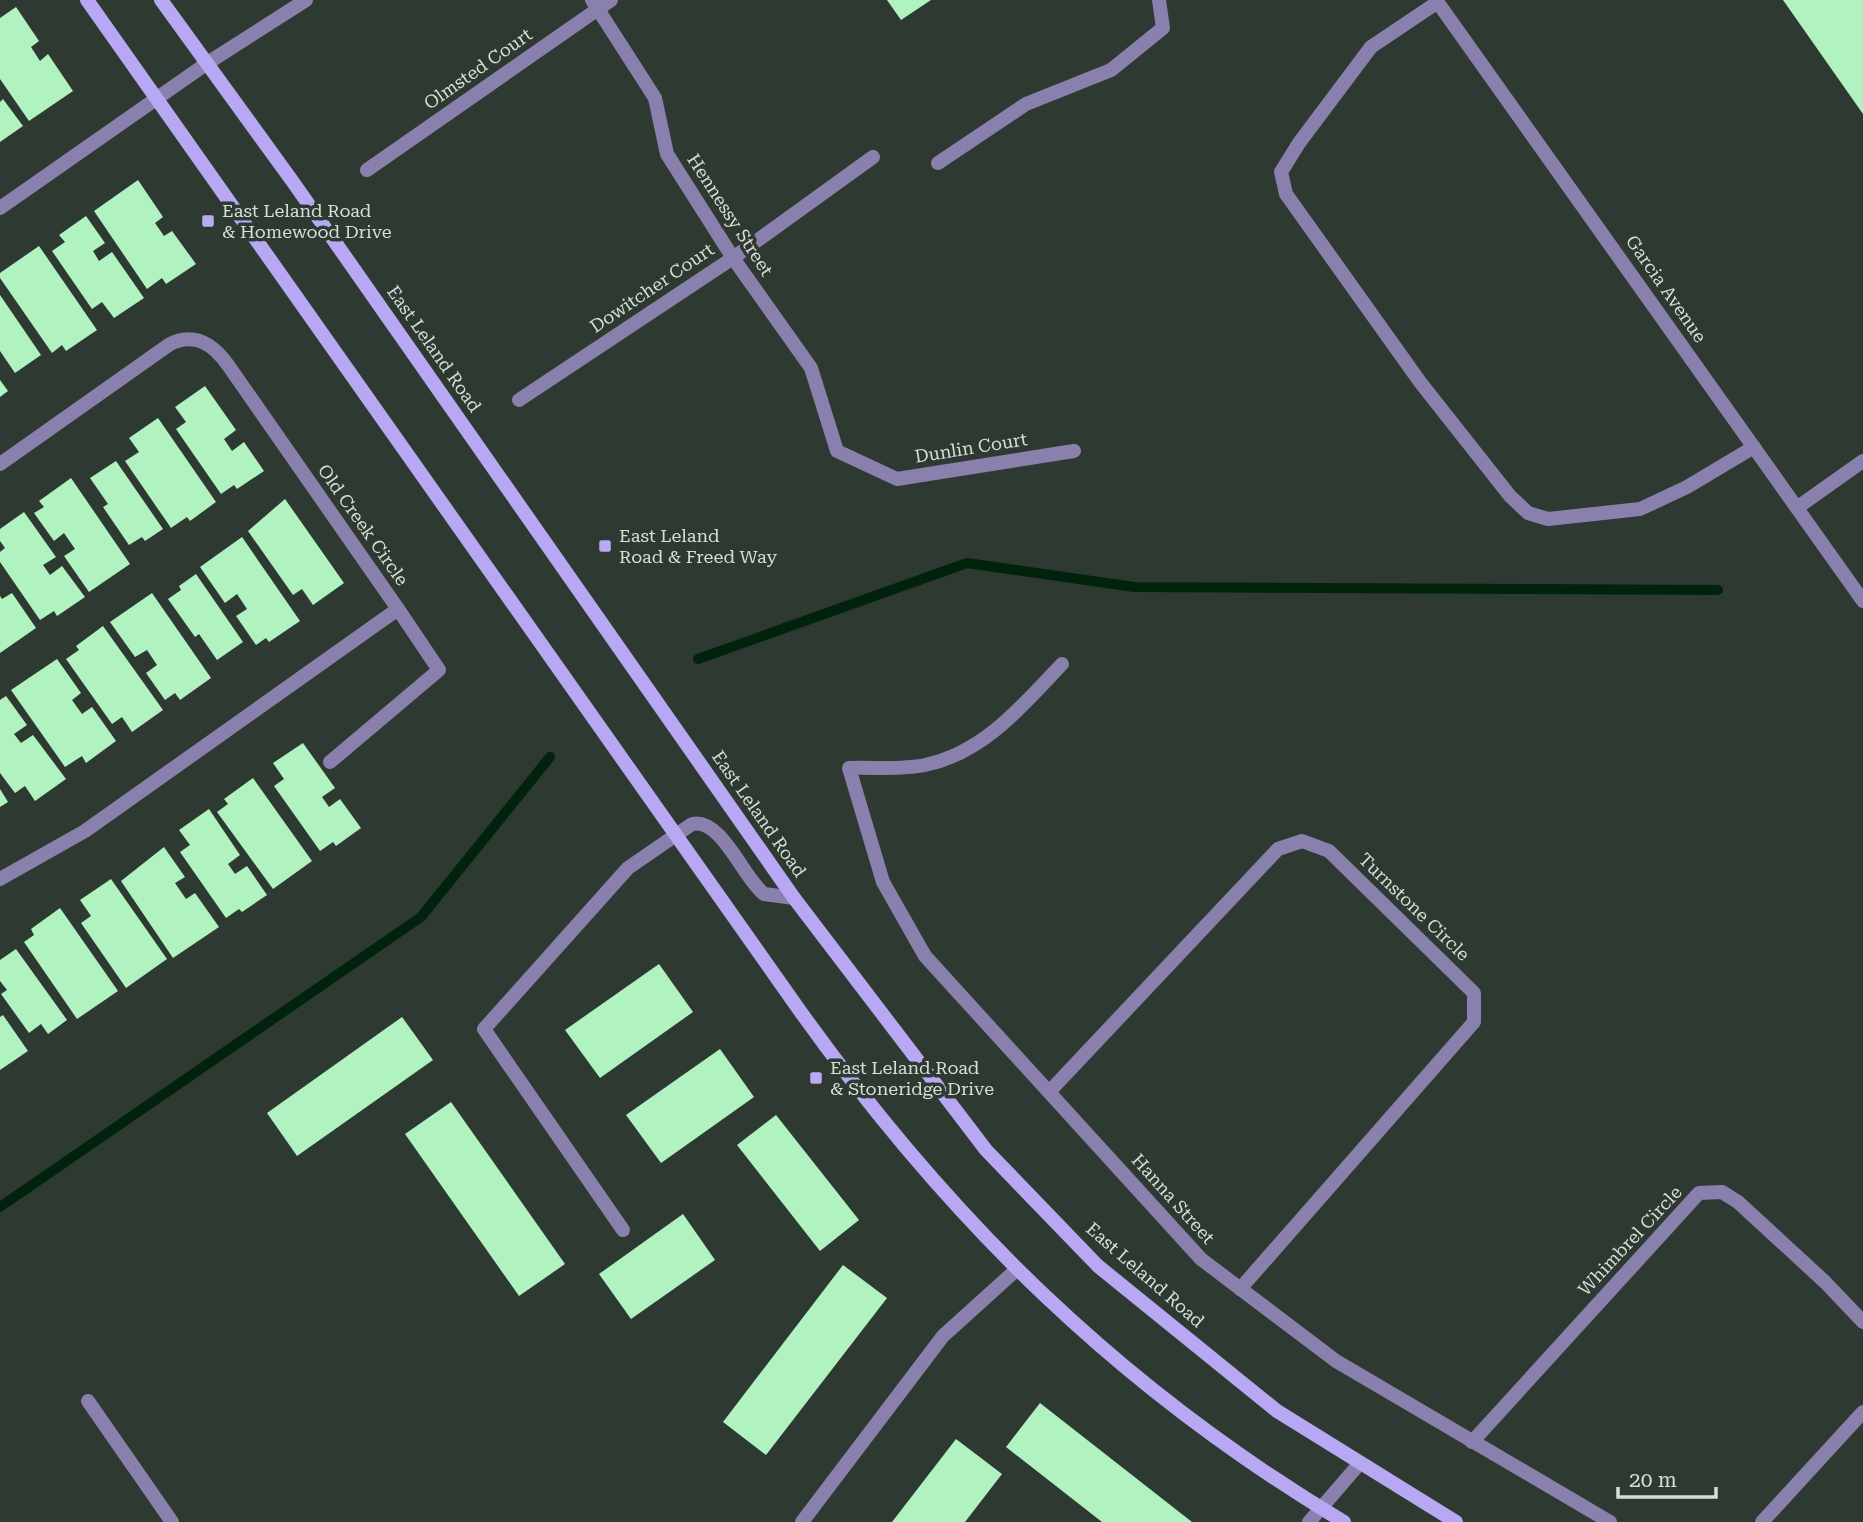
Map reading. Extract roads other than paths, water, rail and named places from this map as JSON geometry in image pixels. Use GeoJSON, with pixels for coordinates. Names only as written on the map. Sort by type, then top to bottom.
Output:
{"type":"FeatureCollection","features":[{"type":"Feature","properties":{"kind":"main road"},"geometry":{"type":"LineString","coordinates":[[88,0],[868,1105],[941,1191],[1016,1270],[1090,1339],[1177,1409],[1344,1522]]}},
{"type":"Feature","properties":{"kind":"main road","name":"East Leland Road"},"geometry":{"type":"LineString","coordinates":[[162,0],[301,193],[793,898],[986,1150],[1098,1266],[1278,1411],[1456,1522]]}},
{"type":"Feature","properties":{"kind":"street"},"geometry":{"type":"LineString","coordinates":[[0,208],[206,64],[306,0]]}},
{"type":"Feature","properties":{"kind":"street","name":"Olmsted Court"},"geometry":{"type":"LineString","coordinates":[[367,170],[595,5],[611,0]]}},
{"type":"Feature","properties":{"kind":"street"},"geometry":{"type":"LineString","coordinates":[[939,163],[1026,104],[1111,70],[1164,28],[1159,0]]}},
{"type":"Feature","properties":{"kind":"street"},"geometry":{"type":"LineString","coordinates":[[1437,1],[1371,47],[1299,143],[1281,172],[1286,194],[1420,382],[1510,496],[1528,513],[1548,519],[1640,509],[1687,486],[1754,447]]}},
{"type":"Feature","properties":{"kind":"street","name":"Garcia Avenue"},"geometry":{"type":"LineString","coordinates":[[1437,1],[1863,601]]}},
{"type":"Feature","properties":{"kind":"street","name":"Hennessy Street"},"geometry":{"type":"LineString","coordinates":[[595,5],[655,97],[667,154],[733,258],[811,368],[837,451]]}},
{"type":"Feature","properties":{"kind":"street","name":"Dowitcher Court"},"geometry":{"type":"LineString","coordinates":[[519,400],[733,258],[873,157]]}},
{"type":"Feature","properties":{"kind":"street","name":"Old Creek Circle"},"geometry":{"type":"LineString","coordinates":[[0,464],[170,344],[187,339],[204,342],[220,354],[398,609],[85,831],[0,879]]}},
{"type":"Feature","properties":{"kind":"street","name":"Dunlin Court"},"geometry":{"type":"LineString","coordinates":[[837,451],[897,479],[1074,451]]}},
{"type":"Feature","properties":{"kind":"street"},"geometry":{"type":"LineString","coordinates":[[1798,507],[1863,461]]}},
{"type":"Feature","properties":{"kind":"street"},"geometry":{"type":"LineString","coordinates":[[330,762],[439,670],[398,609]]}},
{"type":"Feature","properties":{"kind":"street","name":"Hanna Street"},"geometry":{"type":"LineString","coordinates":[[1062,664],[1010,719],[976,745],[925,765],[849,768],[883,882],[925,956],[1201,1259],[1336,1361],[1610,1522]]}},
{"type":"Feature","properties":{"kind":"street"},"geometry":{"type":"LineString","coordinates":[[623,1230],[484,1029],[628,868],[676,832],[692,824],[706,825],[720,837],[758,890],[771,897],[793,898]]}},
{"type":"Feature","properties":{"kind":"street","name":"Turnstone Circle"},"geometry":{"type":"LineString","coordinates":[[1049,1092],[1278,849],[1302,841],[1329,851],[1474,993],[1474,1022],[1240,1289]]}},
{"type":"Feature","properties":{"kind":"street","name":"Whimbrel Circle"},"geometry":{"type":"LineString","coordinates":[[1472,1442],[1699,1193],[1723,1192],[1738,1202],[1825,1282],[1863,1322]]}},
{"type":"Feature","properties":{"kind":"street"},"geometry":{"type":"LineString","coordinates":[[802,1522],[943,1336],[1016,1270]]}},
{"type":"Feature","properties":{"kind":"street"},"geometry":{"type":"LineString","coordinates":[[88,1401],[172,1522]]}},
{"type":"Feature","properties":{"kind":"street"},"geometry":{"type":"LineString","coordinates":[[1762,1522],[1863,1412]]}},
{"type":"Feature","properties":{"kind":"street"},"geometry":{"type":"LineString","coordinates":[[1309,1522],[1360,1463]]}},
{"type":"Feature","properties":{"kind":"waterway"},"geometry":{"type":"LineString","coordinates":[[698,659],[967,563],[1134,587],[1718,590]]}},
{"type":"Feature","properties":{"kind":"waterway"},"geometry":{"type":"LineString","coordinates":[[0,1207],[421,917],[550,757]]}},
{"type":"Feature","properties":{"kind":"place","name":"East Leland Road & Homewood Drive"},"geometry":{"type":"Point","coordinates":[208,221]}},
{"type":"Feature","properties":{"kind":"place","name":"East Leland Road & Freed Way"},"geometry":{"type":"Point","coordinates":[605,546]}},
{"type":"Feature","properties":{"kind":"place","name":"East Leland Road & Stoneridge Drive"},"geometry":{"type":"Point","coordinates":[816,1078]}}]}
